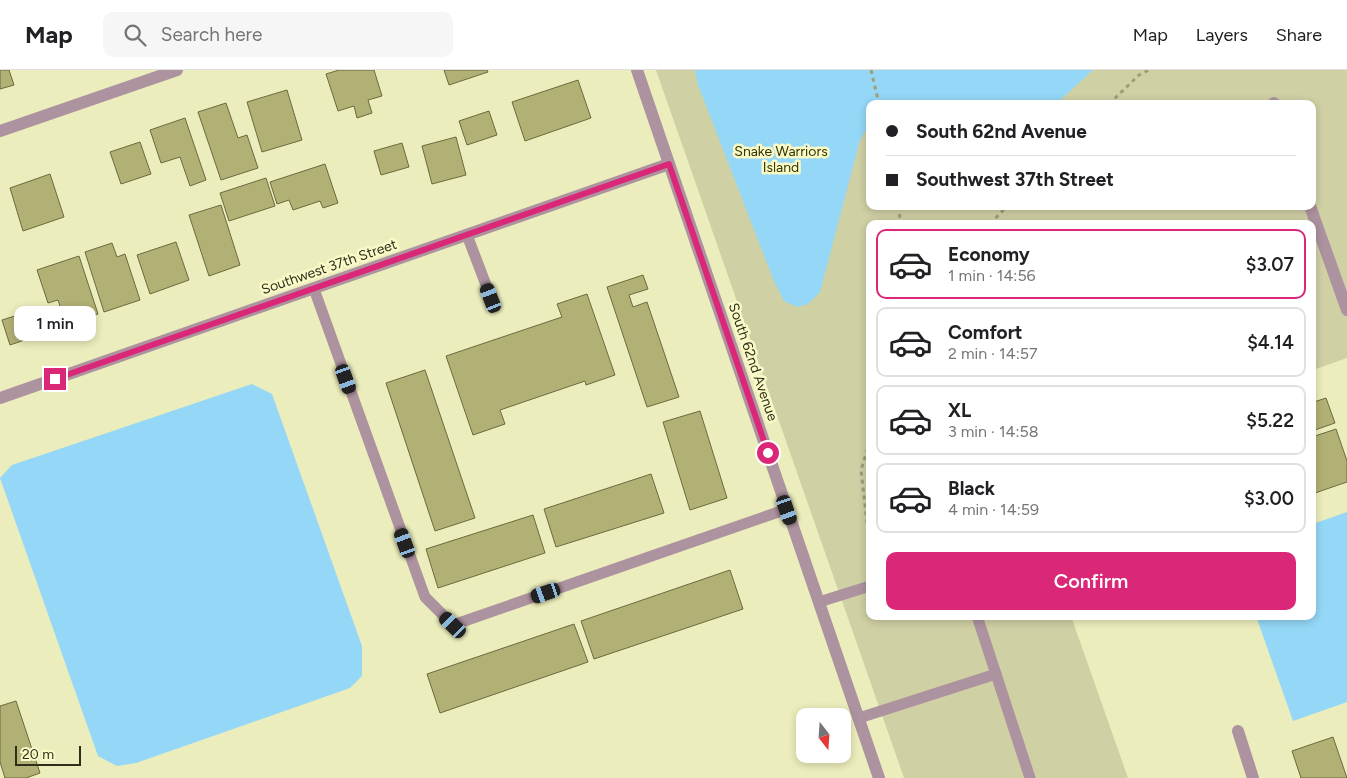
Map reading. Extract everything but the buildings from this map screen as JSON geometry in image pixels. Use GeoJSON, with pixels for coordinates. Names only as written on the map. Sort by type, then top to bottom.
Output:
{"type":"FeatureCollection","features":[{"type":"Feature","properties":{"kind":"street"},"geometry":{"type":"LineString","coordinates":[[0,131],[177,70]]}},
{"type":"Feature","properties":{"kind":"street","name":"South 62nd Avenue"},"geometry":{"type":"LineString","coordinates":[[637,70],[879,778]]}},
{"type":"Feature","properties":{"kind":"street","name":"Southwest 37th Street"},"geometry":{"type":"LineString","coordinates":[[0,398],[669,164]]}},
{"type":"Feature","properties":{"kind":"street"},"geometry":{"type":"LineString","coordinates":[[1316,223],[1347,310]]}},
{"type":"Feature","properties":{"kind":"street"},"geometry":{"type":"LineString","coordinates":[[1238,731],[1253,778]]}},
{"type":"Feature","properties":{"kind":"lane"},"geometry":{"type":"LineString","coordinates":[[467,235],[491,298]]}},
{"type":"Feature","properties":{"kind":"lane"},"geometry":{"type":"LineString","coordinates":[[314,288],[425,597],[453,625],[787,510]]}},
{"type":"Feature","properties":{"kind":"lane"},"geometry":{"type":"LineString","coordinates":[[819,602],[866,587]]}},
{"type":"Feature","properties":{"kind":"lane"},"geometry":{"type":"LineString","coordinates":[[978,620],[1030,778]]}},
{"type":"Feature","properties":{"kind":"lane"},"geometry":{"type":"LineString","coordinates":[[859,718],[996,674]]}},
{"type":"Feature","properties":{"kind":"path"},"geometry":{"type":"LineString","coordinates":[[871,70],[878,100]]}},
{"type":"Feature","properties":{"kind":"path"},"geometry":{"type":"LineString","coordinates":[[1113,100],[1139,75],[1149,70]]}},
{"type":"Feature","properties":{"kind":"path"},"geometry":{"type":"LineString","coordinates":[[994,220],[1003,210]]}},
{"type":"Feature","properties":{"kind":"path"},"geometry":{"type":"LineString","coordinates":[[866,454],[861,470],[866,515]]}},
{"type":"Feature","properties":{"kind":"green space","name":"Snake Warriors Island"},"geometry":{"type":"Polygon","coordinates":[[[656,70],[1347,70],[1347,358],[1316,369],[1316,220],[866,220],[866,620],[1072,620],[1128,778],[904,778],[656,70]]]}},
{"type":"Feature","properties":{"kind":"water"},"geometry":{"type":"Polygon","coordinates":[[[695,70],[1093,70],[1060,100],[866,100],[866,130],[860,140],[820,292],[808,304],[797,307],[784,301],[774,281],[698,85],[695,70]]]}},
{"type":"Feature","properties":{"kind":"water"},"geometry":{"type":"Polygon","coordinates":[[[252,384],[272,394],[362,646],[362,676],[350,688],[136,763],[117,766],[98,756],[0,478],[12,465],[252,384]]]}},
{"type":"Feature","properties":{"kind":"water"},"geometry":{"type":"Polygon","coordinates":[[[1347,512],[1347,702],[1293,721],[1257,620],[1316,620],[1316,523],[1347,512]]]}},
{"type":"Feature","properties":{"kind":"route"},"geometry":{"type":"LineString","coordinates":[[55,379],[669,164],[768,453]]}}]}
